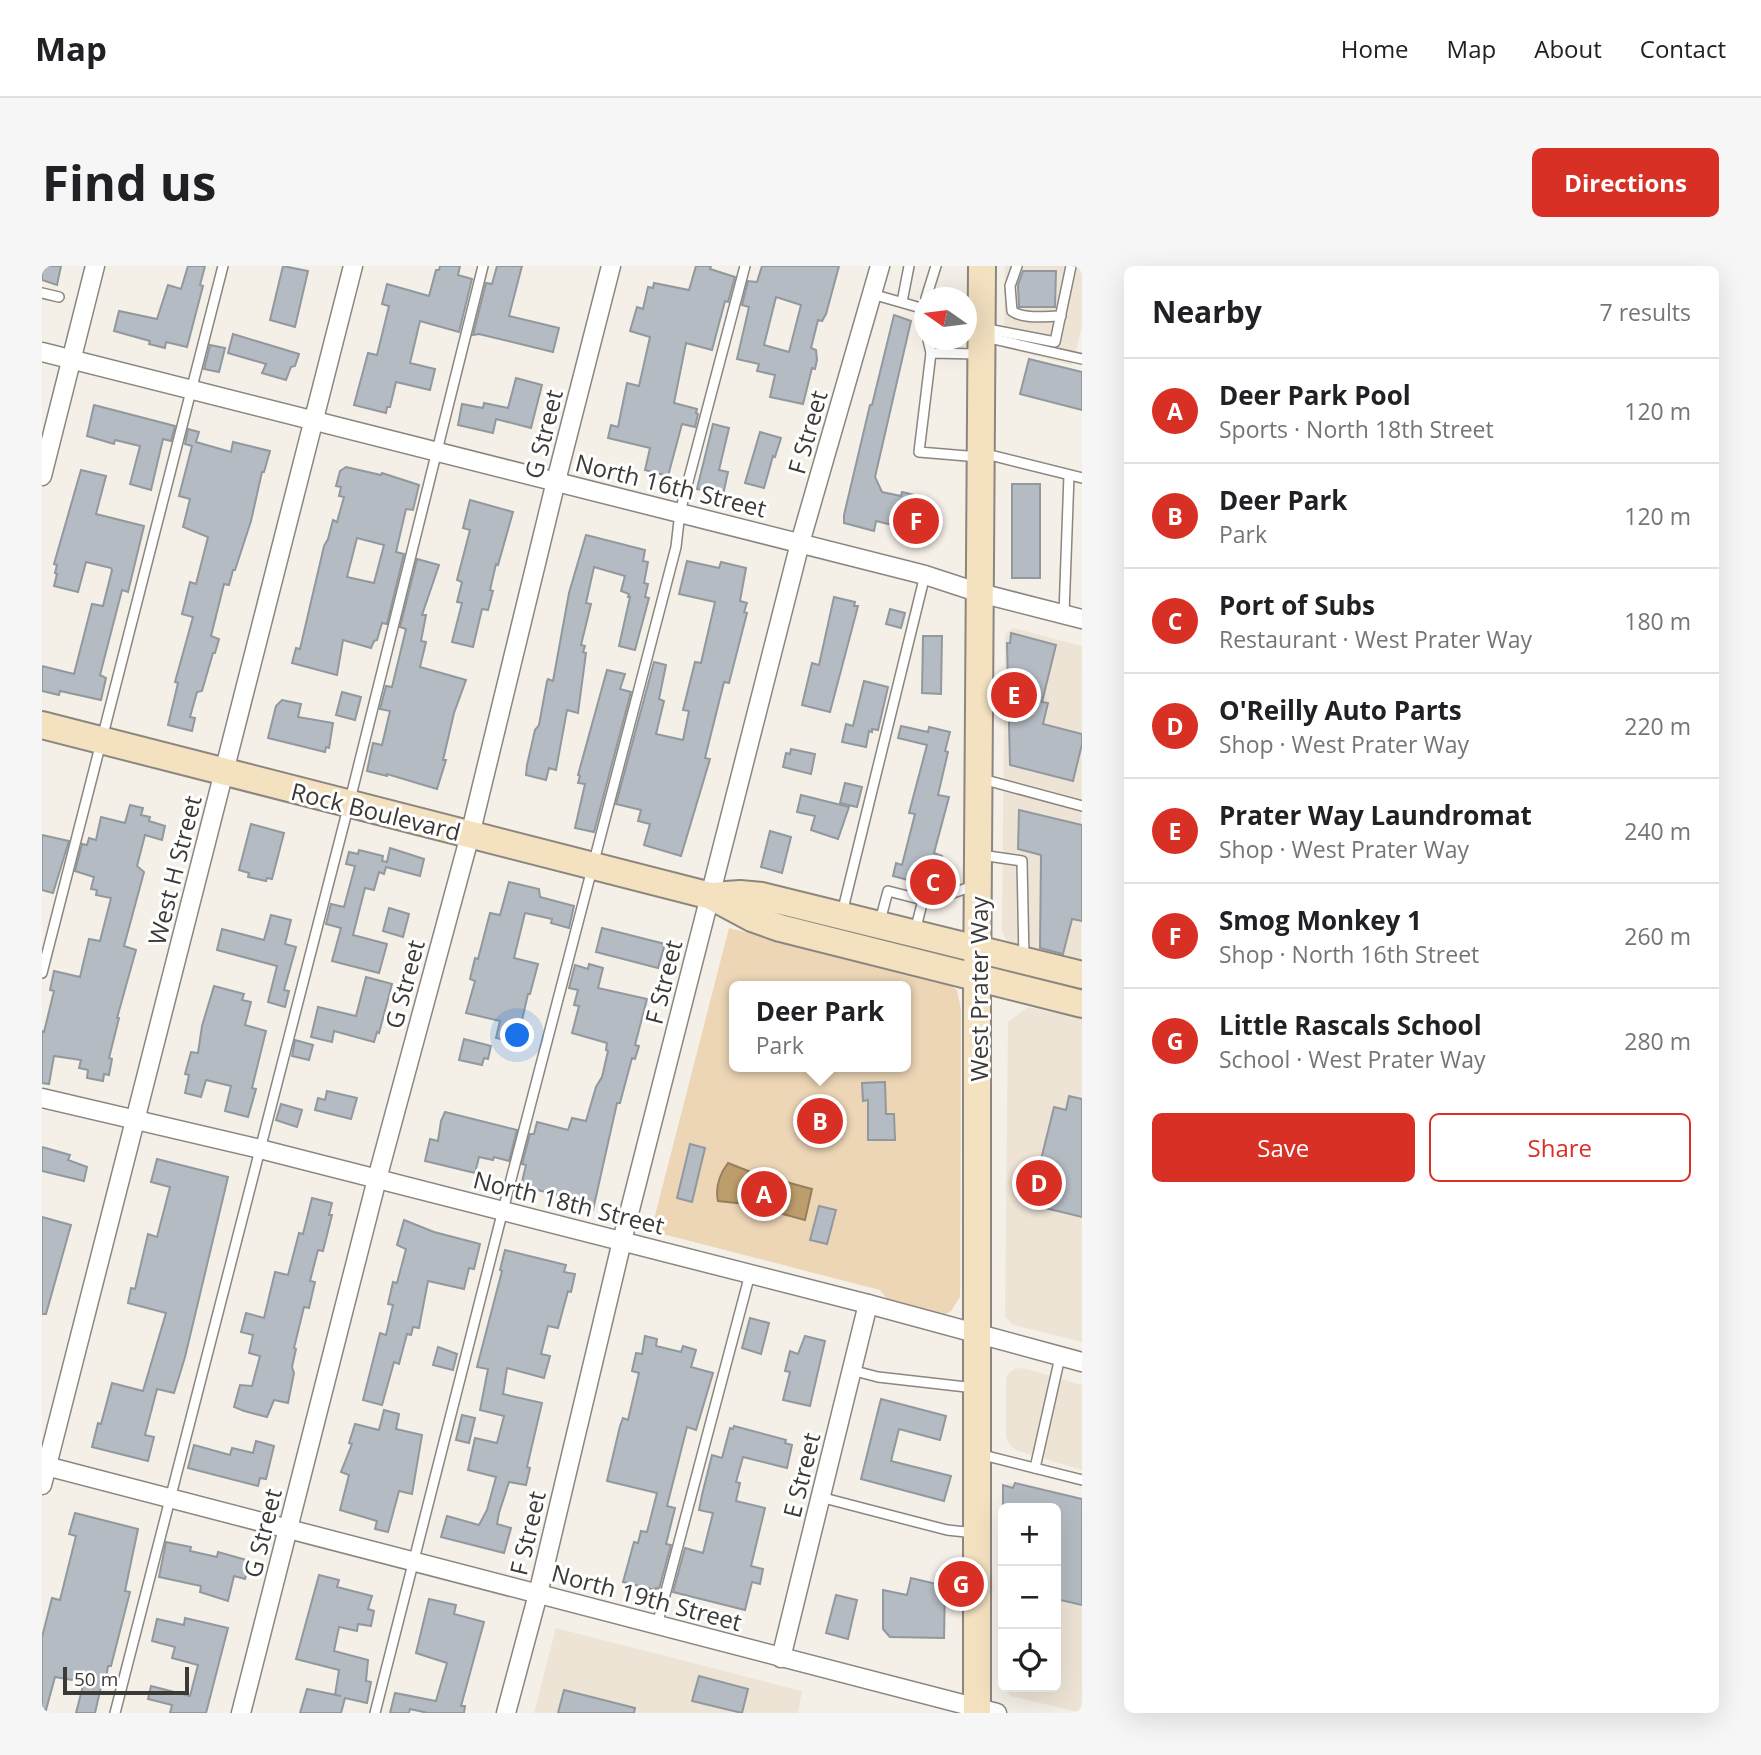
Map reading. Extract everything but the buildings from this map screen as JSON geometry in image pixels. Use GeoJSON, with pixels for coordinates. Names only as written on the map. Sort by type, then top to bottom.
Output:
{"type":"FeatureCollection","features":[{"type":"Feature","properties":{"kind":"main road","name":"West Prater Way"},"geometry":{"type":"LineString","coordinates":[[982,266],[977,978],[977,1533],[983,1711]]}},
{"type":"Feature","properties":{"kind":"main road","name":"Rock Boulevard"},"geometry":{"type":"LineString","coordinates":[[42,725],[711,896],[752,918],[780,928],[1082,1004]]}},
{"type":"Feature","properties":{"kind":"main road","name":"Rock Boulevard"},"geometry":{"type":"LineString","coordinates":[[711,896],[762,896],[1082,975]]}},
{"type":"Feature","properties":{"kind":"street"},"geometry":{"type":"LineString","coordinates":[[42,476],[95,266]]}},
{"type":"Feature","properties":{"kind":"street","name":"West H Street"},"geometry":{"type":"LineString","coordinates":[[42,1485],[44,1466],[353,266]]}},
{"type":"Feature","properties":{"kind":"street","name":"G Street"},"geometry":{"type":"LineString","coordinates":[[241,1713],[377,1179],[470,835],[611,266]]}},
{"type":"Feature","properties":{"kind":"street","name":"F Street"},"geometry":{"type":"LineString","coordinates":[[506,1713],[538,1594],[622,1241],[800,543],[880,266]]}},
{"type":"Feature","properties":{"kind":"street","name":"North 16th Street"},"geometry":{"type":"LineString","coordinates":[[42,352],[680,512],[925,575],[980,593],[1082,619]]}},
{"type":"Feature","properties":{"kind":"street","name":"North 18th Street"},"geometry":{"type":"LineString","coordinates":[[42,1098],[503,1210],[1082,1362]]}},
{"type":"Feature","properties":{"kind":"street","name":"E Street"},"geometry":{"type":"LineString","coordinates":[[781,1658],[867,1304]]}},
{"type":"Feature","properties":{"kind":"street","name":"North 19th Street"},"geometry":{"type":"LineString","coordinates":[[44,1466],[983,1711]]}},
{"type":"Feature","properties":{"kind":"lane"},"geometry":{"type":"LineString","coordinates":[[42,973],[223,266]]}},
{"type":"Feature","properties":{"kind":"lane"},"geometry":{"type":"LineString","coordinates":[[115,1713],[349,804],[484,266]]}},
{"type":"Feature","properties":{"kind":"lane"},"geometry":{"type":"LineString","coordinates":[[375,1713],[676,547],[680,512],[745,266]]}},
{"type":"Feature","properties":{"kind":"lane"},"geometry":{"type":"LineString","coordinates":[[902,302],[909,266]]}},
{"type":"Feature","properties":{"kind":"lane"},"geometry":{"type":"LineString","coordinates":[[929,287],[936,266]]}},
{"type":"Feature","properties":{"kind":"lane"},"geometry":{"type":"LineString","coordinates":[[1017,266],[1010,286],[1012,310],[1026,316],[1060,316]]}},
{"type":"Feature","properties":{"kind":"lane"},"geometry":{"type":"LineString","coordinates":[[931,353],[981,339],[1055,342],[1071,266]]}},
{"type":"Feature","properties":{"kind":"lane"},"geometry":{"type":"LineString","coordinates":[[42,293],[59,297]]}},
{"type":"Feature","properties":{"kind":"lane"},"geometry":{"type":"LineString","coordinates":[[872,294],[902,302],[914,302]]}},
{"type":"Feature","properties":{"kind":"lane"},"geometry":{"type":"LineString","coordinates":[[981,339],[1082,359]]}},
{"type":"Feature","properties":{"kind":"lane"},"geometry":{"type":"LineString","coordinates":[[930,350],[919,452],[981,455],[1082,478]]}},
{"type":"Feature","properties":{"kind":"lane"},"geometry":{"type":"LineString","coordinates":[[1063,614],[1069,475]]}},
{"type":"Feature","properties":{"kind":"lane"},"geometry":{"type":"LineString","coordinates":[[841,915],[925,575]]}},
{"type":"Feature","properties":{"kind":"lane"},"geometry":{"type":"LineString","coordinates":[[979,778],[1082,806]]}},
{"type":"Feature","properties":{"kind":"lane"},"geometry":{"type":"LineString","coordinates":[[979,855],[1022,862],[1024,960]]}},
{"type":"Feature","properties":{"kind":"lane"},"geometry":{"type":"LineString","coordinates":[[880,924],[888,891],[923,900],[979,884]]}},
{"type":"Feature","properties":{"kind":"lane"},"geometry":{"type":"LineString","coordinates":[[915,933],[923,900]]}},
{"type":"Feature","properties":{"kind":"lane"},"geometry":{"type":"LineString","coordinates":[[657,1625],[750,1274]]}},
{"type":"Feature","properties":{"kind":"lane"},"geometry":{"type":"LineString","coordinates":[[1035,1468],[1060,1357]]}},
{"type":"Feature","properties":{"kind":"lane"},"geometry":{"type":"LineString","coordinates":[[851,1370],[913,1382],[977,1388]]}},
{"type":"Feature","properties":{"kind":"lane"},"geometry":{"type":"LineString","coordinates":[[977,1453],[1082,1480]]}},
{"type":"Feature","properties":{"kind":"lane"},"geometry":{"type":"LineString","coordinates":[[820,1497],[947,1530],[977,1533]]}},
{"type":"Feature","properties":{"kind":"shaded area"},"geometry":{"type":"Polygon","coordinates":[[[1005,266],[1082,266],[1082,326],[1072,365],[1004,348],[1005,266]]]}},
{"type":"Feature","properties":{"kind":"shaded area"},"geometry":{"type":"Polygon","coordinates":[[[1013,628],[1082,646],[1081,961],[1012,943],[1006,940],[1002,931],[1005,634],[1013,628]]]}},
{"type":"Feature","properties":{"kind":"shaded area"},"geometry":{"type":"Polygon","coordinates":[[[729,928],[946,983],[957,990],[961,1010],[960,1297],[951,1311],[941,1317],[894,1308],[880,1290],[651,1231],[729,928]]]}},
{"type":"Feature","properties":{"kind":"shaded area"},"geometry":{"type":"Polygon","coordinates":[[[1028,1007],[1082,1019],[1082,1342],[1013,1325],[1005,1317],[1008,1022],[1028,1007]]]}},
{"type":"Feature","properties":{"kind":"shaded area"},"geometry":{"type":"Polygon","coordinates":[[[728,1163],[756,1174],[812,1189],[805,1220],[746,1204],[718,1201],[718,1181],[728,1163]]]}},
{"type":"Feature","properties":{"kind":"shaded area"},"geometry":{"type":"Polygon","coordinates":[[[1017,1368],[1082,1385],[1082,1470],[1016,1450],[1010,1445],[1006,1437],[1006,1378],[1017,1368]]]}},
{"type":"Feature","properties":{"kind":"shaded area"},"geometry":{"type":"Polygon","coordinates":[[[1009,1483],[1082,1500],[1082,1713],[1011,1696],[1007,1692],[1061,1692],[1061,1503],[1002,1503],[1002,1489],[1009,1483]]]}},
{"type":"Feature","properties":{"kind":"shaded area"},"geometry":{"type":"Polygon","coordinates":[[[556,1628],[802,1691],[798,1713],[534,1713],[556,1628]]]}},
{"type":"Feature","properties":{"kind":"place","name":"Smog Monkey 1"},"geometry":{"type":"Point","coordinates":[916,521]}},
{"type":"Feature","properties":{"kind":"place","name":"Prater Way Laundromat"},"geometry":{"type":"Point","coordinates":[1014,695]}},
{"type":"Feature","properties":{"kind":"place","name":"Port of Subs"},"geometry":{"type":"Point","coordinates":[933,882]}},
{"type":"Feature","properties":{"kind":"place","name":"Deer Park"},"geometry":{"type":"Point","coordinates":[820,1121]}},
{"type":"Feature","properties":{"kind":"place","name":"O'Reilly Auto Parts"},"geometry":{"type":"Point","coordinates":[1039,1183]}},
{"type":"Feature","properties":{"kind":"place","name":"Deer Park Pool"},"geometry":{"type":"Point","coordinates":[764,1194]}},
{"type":"Feature","properties":{"kind":"place","name":"Little Rascals School"},"geometry":{"type":"Point","coordinates":[961,1584]}}]}
